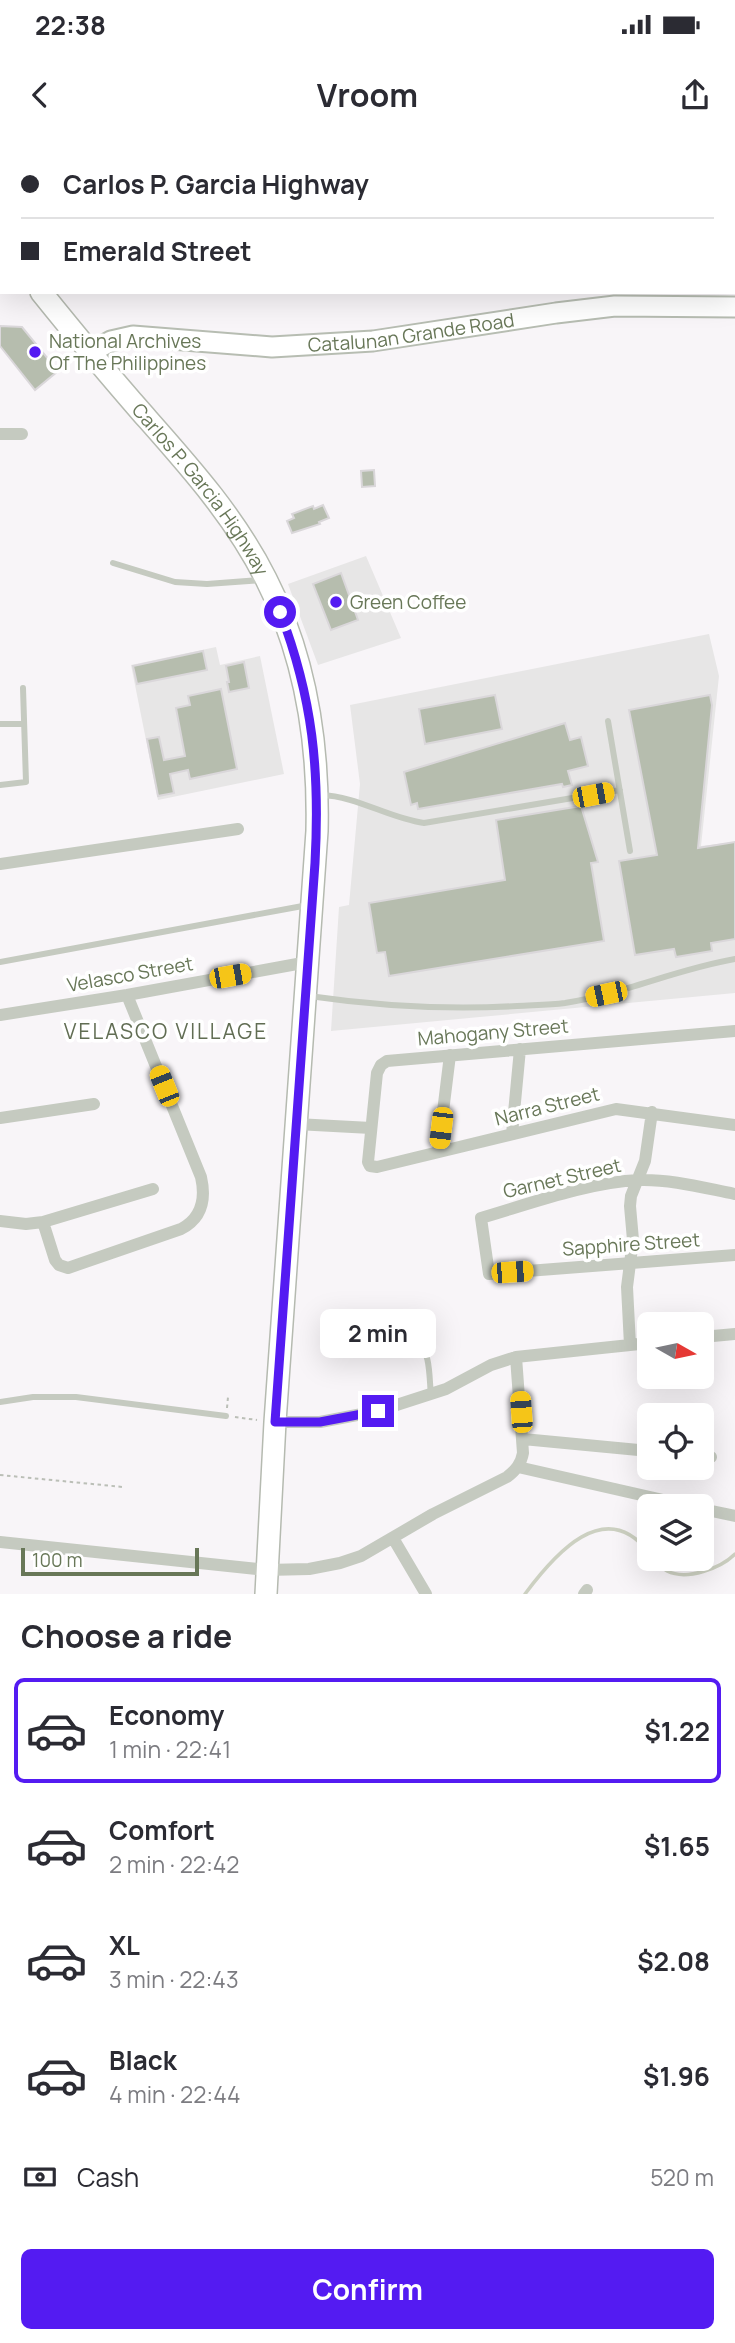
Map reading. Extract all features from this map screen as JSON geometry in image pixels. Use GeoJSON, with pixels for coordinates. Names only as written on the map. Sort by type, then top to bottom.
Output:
{"type":"FeatureCollection","features":[{"type":"Feature","properties":{"kind":"highway","name":"Carlos P. Garcia Highway"},"geometry":{"type":"LineString","coordinates":[[43,294],[212,495],[252,552],[294,648],[311,721],[317,795],[312,904],[275,1422],[266,1594]]}},
{"type":"Feature","properties":{"kind":"main road","name":"Catalunan Grande Road"},"geometry":{"type":"LineString","coordinates":[[90,353],[111,341],[133,336],[272,347],[373,341],[615,306],[735,307]]}},
{"type":"Feature","properties":{"kind":"street"},"geometry":{"type":"LineString","coordinates":[[0,434],[22,435]]}},
{"type":"Feature","properties":{"kind":"street"},"geometry":{"type":"LineString","coordinates":[[0,864],[238,829]]}},
{"type":"Feature","properties":{"kind":"street","name":"Velasco Street"},"geometry":{"type":"LineString","coordinates":[[0,1015],[308,962]]}},
{"type":"Feature","properties":{"kind":"street"},"geometry":{"type":"LineString","coordinates":[[43,1222],[55,1260],[62,1268],[68,1268],[181,1229],[197,1217],[201,1208],[201,1177],[127,995]]}},
{"type":"Feature","properties":{"kind":"street","name":"Mahogany Street"},"geometry":{"type":"LineString","coordinates":[[371,1128],[376,1077],[381,1065],[391,1060],[735,1031]]}},
{"type":"Feature","properties":{"kind":"street"},"geometry":{"type":"LineString","coordinates":[[512,1133],[520,1049]]}},
{"type":"Feature","properties":{"kind":"street"},"geometry":{"type":"LineString","coordinates":[[438,1152],[450,1055]]}},
{"type":"Feature","properties":{"kind":"street"},"geometry":{"type":"LineString","coordinates":[[0,1118],[94,1104]]}},
{"type":"Feature","properties":{"kind":"street","name":"Narra Street"},"geometry":{"type":"LineString","coordinates":[[371,1128],[368,1159],[370,1166],[377,1167],[605,1111],[626,1109],[735,1125]]}},
{"type":"Feature","properties":{"kind":"street"},"geometry":{"type":"LineString","coordinates":[[630,1345],[627,1287],[633,1240],[631,1196],[645,1161],[652,1112]]}},
{"type":"Feature","properties":{"kind":"street"},"geometry":{"type":"LineString","coordinates":[[296,1124],[371,1128]]}},
{"type":"Feature","properties":{"kind":"street","name":"Garnet Street"},"geometry":{"type":"LineString","coordinates":[[489,1274],[481,1218],[560,1196],[638,1180],[665,1181],[735,1194]]}},
{"type":"Feature","properties":{"kind":"street"},"geometry":{"type":"LineString","coordinates":[[0,1221],[26,1224],[43,1222],[153,1189]]}},
{"type":"Feature","properties":{"kind":"street","name":"Sapphire Street"},"geometry":{"type":"LineString","coordinates":[[489,1274],[735,1255]]}},
{"type":"Feature","properties":{"kind":"street"},"geometry":{"type":"LineString","coordinates":[[714,1336],[735,1334]]}},
{"type":"Feature","properties":{"kind":"street"},"geometry":{"type":"LineString","coordinates":[[275,1422],[302,1423],[341,1419],[378,1411],[431,1395],[491,1365],[516,1357],[637,1344]]}},
{"type":"Feature","properties":{"kind":"street"},"geometry":{"type":"LineString","coordinates":[[0,1542],[267,1570],[309,1569],[361,1556],[433,1514],[507,1477],[518,1467],[523,1453],[523,1439],[516,1357]]}},
{"type":"Feature","properties":{"kind":"street"},"geometry":{"type":"LineString","coordinates":[[523,1439],[637,1450]]}},
{"type":"Feature","properties":{"kind":"street"},"geometry":{"type":"LineString","coordinates":[[518,1467],[637,1494]]}},
{"type":"Feature","properties":{"kind":"street"},"geometry":{"type":"LineString","coordinates":[[714,1512],[735,1516]]}},
{"type":"Feature","properties":{"kind":"street"},"geometry":{"type":"LineString","coordinates":[[393,1538],[426,1594]]}},
{"type":"Feature","properties":{"kind":"lane"},"geometry":{"type":"LineString","coordinates":[[113,563],[175,582],[207,584],[266,579]]}},
{"type":"Feature","properties":{"kind":"lane"},"geometry":{"type":"LineString","coordinates":[[0,785],[26,782],[23,688]]}},
{"type":"Feature","properties":{"kind":"lane"},"geometry":{"type":"LineString","coordinates":[[608,721],[630,851]]}},
{"type":"Feature","properties":{"kind":"lane"},"geometry":{"type":"LineString","coordinates":[[0,724],[24,724]]}},
{"type":"Feature","properties":{"kind":"lane"},"geometry":{"type":"LineString","coordinates":[[317,795],[339,797],[400,818],[424,823],[620,790]]}},
{"type":"Feature","properties":{"kind":"lane"},"geometry":{"type":"LineString","coordinates":[[0,962],[312,904]]}},
{"type":"Feature","properties":{"kind":"lane"},"geometry":{"type":"LineString","coordinates":[[305,996],[412,1007],[564,1003],[627,990],[712,963],[735,959]]}},
{"type":"Feature","properties":{"kind":"lane"},"geometry":{"type":"LineString","coordinates":[[397,1340],[417,1340],[423,1345],[431,1395]]}},
{"type":"Feature","properties":{"kind":"lane"},"geometry":{"type":"LineString","coordinates":[[0,1402],[33,1397],[76,1397],[226,1416]]}},
{"type":"Feature","properties":{"kind":"path"},"geometry":{"type":"LineString","coordinates":[[226,1416],[252,1419]]}},
{"type":"Feature","properties":{"kind":"path"},"geometry":{"type":"LineString","coordinates":[[0,1475],[122,1486]]}},
{"type":"Feature","properties":{"kind":"shaded area"},"geometry":{"type":"Polygon","coordinates":[[[366,556],[401,638],[318,665],[288,584],[366,556]]]}},
{"type":"Feature","properties":{"kind":"shaded area"},"geometry":{"type":"Polygon","coordinates":[[[709,634],[719,676],[701,846],[735,842],[735,993],[331,1031],[339,907],[349,905],[360,784],[350,705],[709,634]]]}},
{"type":"Feature","properties":{"kind":"shaded area"},"geometry":{"type":"Polygon","coordinates":[[[216,647],[220,665],[260,656],[284,774],[158,800],[131,665],[216,647]]]}},
{"type":"Feature","properties":{"kind":"building"},"geometry":{"type":"Polygon","coordinates":[[[0,326],[22,327],[58,371],[35,390],[0,346],[0,326]]]}},
{"type":"Feature","properties":{"kind":"building"},"geometry":{"type":"Polygon","coordinates":[[[374,470],[375,486],[362,487],[361,471],[374,470]]]}},
{"type":"Feature","properties":{"kind":"building"},"geometry":{"type":"Polygon","coordinates":[[[323,505],[329,518],[319,522],[320,524],[292,533],[287,521],[294,518],[292,514],[323,505]]]}},
{"type":"Feature","properties":{"kind":"building","name":"Green Coffee"},"geometry":{"type":"Polygon","coordinates":[[[341,573],[358,620],[331,630],[313,584],[341,573]]]}},
{"type":"Feature","properties":{"kind":"building"},"geometry":{"type":"Polygon","coordinates":[[[203,651],[207,670],[137,684],[133,666],[203,651]]]}},
{"type":"Feature","properties":{"kind":"building"},"geometry":{"type":"Polygon","coordinates":[[[244,662],[249,688],[229,692],[226,666],[244,662]]]}},
{"type":"Feature","properties":{"kind":"building"},"geometry":{"type":"Polygon","coordinates":[[[221,689],[237,769],[190,779],[188,770],[170,774],[174,793],[158,796],[147,739],[159,737],[164,760],[185,756],[176,708],[190,705],[188,696],[221,689]]]}},
{"type":"Feature","properties":{"kind":"building"},"geometry":{"type":"Polygon","coordinates":[[[495,695],[502,729],[425,744],[419,709],[495,695]]]}},
{"type":"Feature","properties":{"kind":"building"},"geometry":{"type":"Polygon","coordinates":[[[710,695],[712,705],[698,848],[735,842],[735,939],[711,943],[712,951],[676,957],[674,949],[635,955],[619,861],[657,855],[629,710],[710,695]]]}},
{"type":"Feature","properties":{"kind":"building"},"geometry":{"type":"Polygon","coordinates":[[[565,723],[570,740],[581,737],[588,766],[568,771],[572,785],[563,787],[562,784],[418,809],[417,803],[411,805],[404,772],[565,723]]]}},
{"type":"Feature","properties":{"kind":"building"},"geometry":{"type":"Polygon","coordinates":[[[581,806],[598,862],[591,863],[604,941],[389,976],[385,952],[377,953],[369,903],[505,880],[496,820],[581,806]]]}},
{"type":"Feature","properties":{"kind":"waterway"},"geometry":{"type":"LineString","coordinates":[[525,1594],[550,1563],[581,1537],[598,1530],[615,1529],[637,1542]]}},
{"type":"Feature","properties":{"kind":"waterway"},"geometry":{"type":"LineString","coordinates":[[714,1568],[735,1554]]}},
{"type":"Feature","properties":{"kind":"waterway"},"geometry":{"type":"LineString","coordinates":[[667,1571],[684,1575],[706,1571]]}},
{"type":"Feature","properties":{"kind":"place","name":"National Archives Of The Philippines"},"geometry":{"type":"Point","coordinates":[35,352]}},
{"type":"Feature","properties":{"kind":"place","name":"Green Coffee"},"geometry":{"type":"Point","coordinates":[336,602]}},
{"type":"Feature","properties":{"kind":"district","name":"VELASCO VILLAGE"},"geometry":{"type":"Point","coordinates":[166,1031]}},
{"type":"Feature","properties":{"kind":"route"},"geometry":{"type":"LineString","coordinates":[[280,612],[294,648],[311,721],[316,762],[317,831],[275,1422],[320,1422],[378,1411]]}}]}
